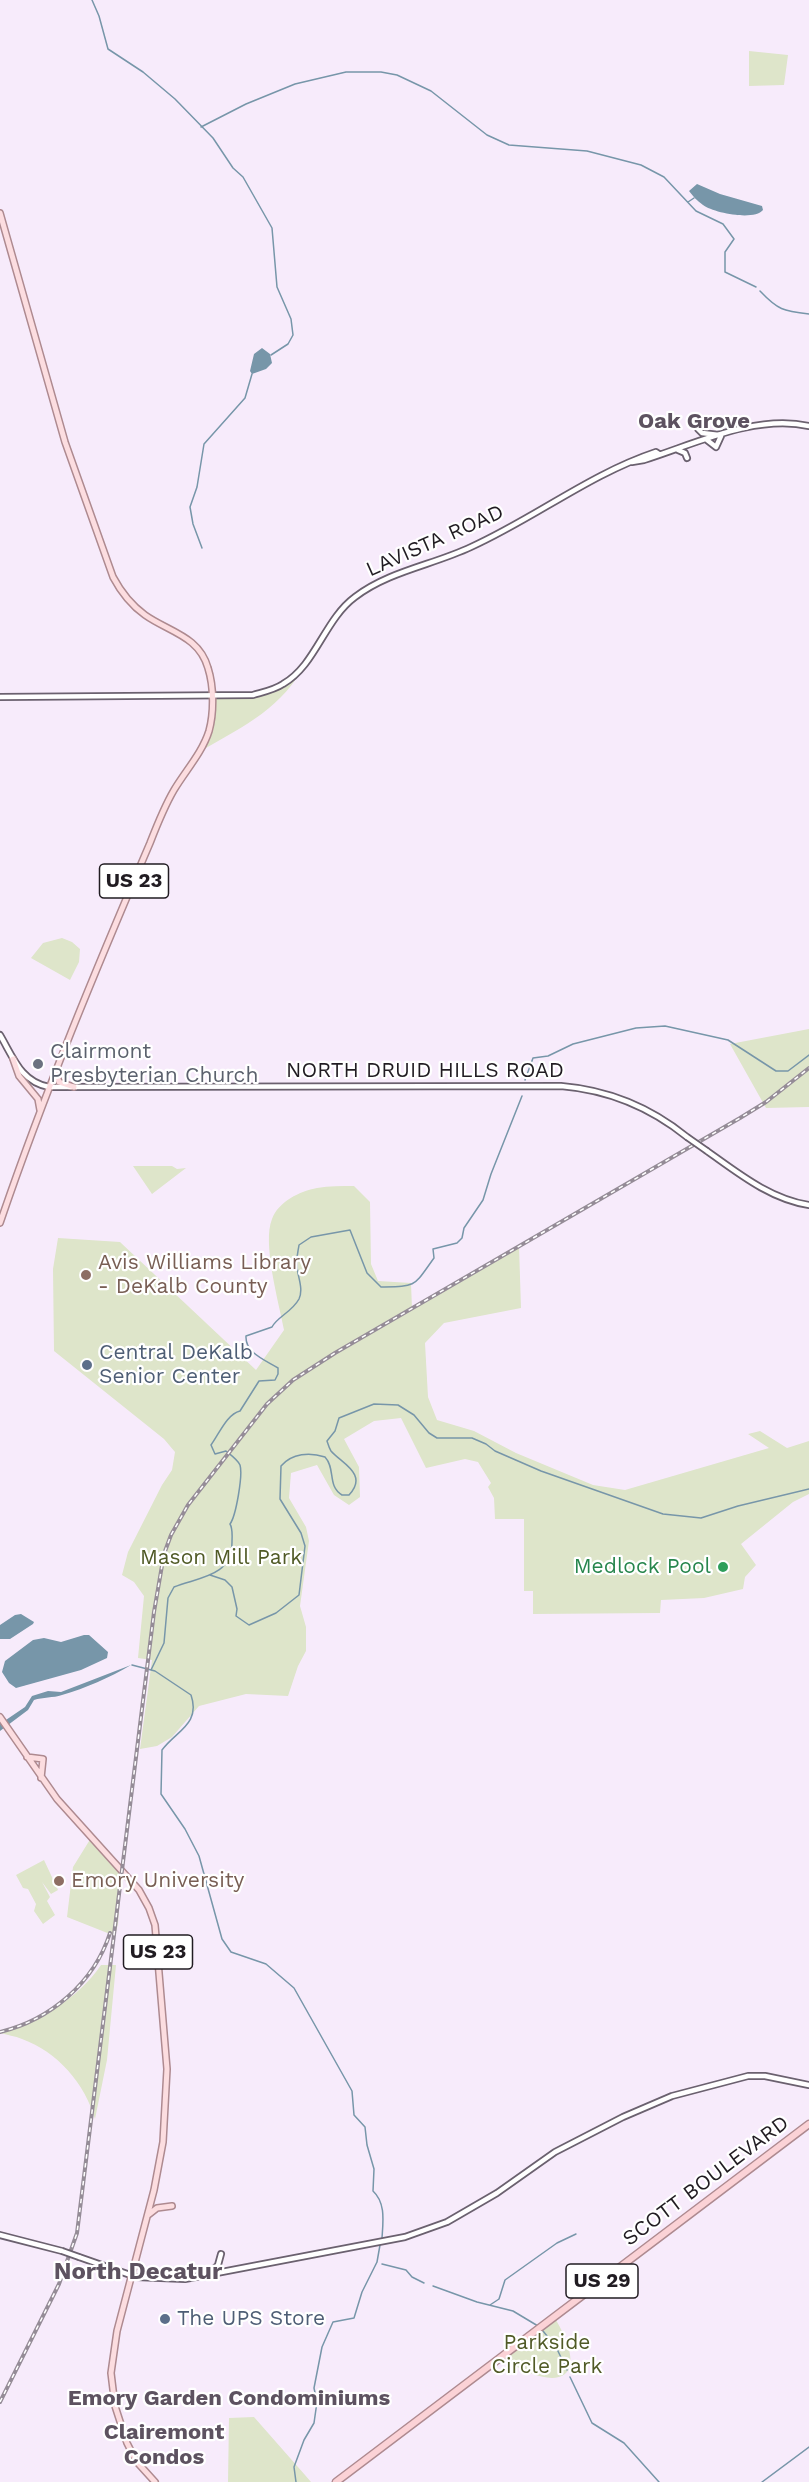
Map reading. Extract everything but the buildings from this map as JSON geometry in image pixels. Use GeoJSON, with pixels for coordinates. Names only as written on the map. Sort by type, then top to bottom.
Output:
{"type":"FeatureCollection","features":[{"type":"Feature","properties":{"kind":"highway","name":"SCOTT BOULEVARD"},"geometry":{"type":"LineString","coordinates":[[336,2482],[809,2124]]}},
{"type":"Feature","properties":{"kind":"main road","name":"US 23"},"geometry":{"type":"LineString","coordinates":[[0,213],[65,442],[113,577],[122,593],[136,608],[151,619],[186,636],[195,645],[208,669],[212,696],[210,725],[199,753],[165,808],[86,994],[49,1087],[0,1223]]}},
{"type":"Feature","properties":{"kind":"main road"},"geometry":{"type":"LineString","coordinates":[[697,421],[698,429],[702,433],[723,435],[716,447],[706,440]]}},
{"type":"Feature","properties":{"kind":"main road","name":"LAVISTA ROAD"},"geometry":{"type":"LineString","coordinates":[[0,698],[253,695],[284,684],[305,663],[336,616],[352,599],[373,585],[472,547],[588,481],[632,462],[634,459],[770,422],[809,426]]}},
{"type":"Feature","properties":{"kind":"main road"},"geometry":{"type":"LineString","coordinates":[[675,449],[682,451],[687,458]]}},
{"type":"Feature","properties":{"kind":"main road","name":"NORTH DRUID HILLS ROAD"},"geometry":{"type":"LineString","coordinates":[[0,1035],[13,1059],[30,1080],[49,1087],[561,1086],[587,1089],[635,1104],[669,1123],[756,1185],[790,1201],[809,1205]]}},
{"type":"Feature","properties":{"kind":"main road"},"geometry":{"type":"LineString","coordinates":[[13,1059],[19,1076],[38,1099],[40,1111]]}},
{"type":"Feature","properties":{"kind":"main road"},"geometry":{"type":"LineString","coordinates":[[56,1069],[59,1082],[74,1088]]}},
{"type":"Feature","properties":{"kind":"main road","name":"US 23"},"geometry":{"type":"LineString","coordinates":[[0,1718],[42,1779],[74,1819],[134,1884],[147,1904],[154,1925],[167,2085],[163,2142],[147,2216],[117,2331],[111,2366],[112,2392],[132,2455],[155,2482]]}},
{"type":"Feature","properties":{"kind":"main road"},"geometry":{"type":"LineString","coordinates":[[27,1757],[43,1759],[42,1779]]}},
{"type":"Feature","properties":{"kind":"main road"},"geometry":{"type":"LineString","coordinates":[[0,2235],[62,2251],[131,2276],[178,2279],[207,2276],[386,2241],[432,2229],[497,2193],[555,2152],[635,2112],[681,2093],[748,2076],[765,2076],[809,2085]]}},
{"type":"Feature","properties":{"kind":"main road"},"geometry":{"type":"LineString","coordinates":[[147,2216],[157,2208],[172,2206]]}},
{"type":"Feature","properties":{"kind":"main road"},"geometry":{"type":"LineString","coordinates":[[207,2276],[218,2265],[221,2254]]}},
{"type":"Feature","properties":{"kind":"green space"},"geometry":{"type":"Polygon","coordinates":[[[749,51],[788,55],[784,85],[749,86],[749,51]]]}},
{"type":"Feature","properties":{"kind":"green space"},"geometry":{"type":"Polygon","coordinates":[[[305,663],[297,678],[275,703],[262,714],[204,749],[211,719],[212,699],[253,695],[284,684],[305,663]]]}},
{"type":"Feature","properties":{"kind":"green space"},"geometry":{"type":"Polygon","coordinates":[[[62,938],[72,942],[80,949],[79,962],[70,980],[31,958],[43,943],[62,938]]]}},
{"type":"Feature","properties":{"kind":"green space"},"geometry":{"type":"Polygon","coordinates":[[[809,1029],[809,1107],[766,1108],[730,1044],[809,1029]]]}},
{"type":"Feature","properties":{"kind":"green space"},"geometry":{"type":"Polygon","coordinates":[[[133,1166],[172,1166],[177,1169],[186,1168],[152,1194],[133,1166]]]}},
{"type":"Feature","properties":{"kind":"green space","name":"Mason Mill Park"},"geometry":{"type":"Polygon","coordinates":[[[354,1186],[370,1202],[371,1264],[378,1281],[411,1283],[412,1309],[519,1246],[521,1308],[444,1323],[425,1343],[428,1397],[437,1420],[474,1431],[516,1453],[593,1485],[625,1490],[769,1448],[748,1434],[760,1431],[787,1448],[809,1441],[809,1494],[793,1502],[741,1544],[756,1565],[745,1577],[743,1589],[704,1598],[661,1600],[660,1613],[533,1614],[533,1591],[524,1591],[524,1519],[495,1519],[494,1498],[488,1487],[491,1483],[478,1462],[465,1459],[426,1468],[401,1418],[374,1421],[344,1439],[359,1467],[360,1497],[349,1505],[334,1495],[317,1465],[291,1473],[289,1498],[306,1527],[309,1541],[300,1606],[306,1627],[306,1651],[298,1666],[288,1696],[246,1694],[199,1706],[172,1737],[157,1746],[140,1749],[152,1660],[138,1658],[144,1596],[134,1582],[122,1575],[128,1552],[172,1470],[175,1452],[164,1439],[54,1351],[53,1269],[58,1238],[120,1242],[256,1370],[284,1330],[270,1258],[269,1230],[275,1213],[290,1198],[310,1189],[354,1186]]]}},
{"type":"Feature","properties":{"kind":"green space"},"geometry":{"type":"Polygon","coordinates":[[[91,1838],[122,1871],[115,1936],[67,1917],[73,1867],[91,1838]]]}},
{"type":"Feature","properties":{"kind":"green space"},"geometry":{"type":"Polygon","coordinates":[[[44,1860],[58,1890],[51,1894],[42,1882],[50,1897],[47,1901],[55,1915],[43,1924],[34,1911],[36,1904],[28,1889],[23,1888],[16,1875],[44,1860]]]}},
{"type":"Feature","properties":{"kind":"green space"},"geometry":{"type":"Polygon","coordinates":[[[101,1965],[116,1965],[107,2060],[95,2119],[77,2082],[58,2061],[35,2045],[0,2033],[29,2022],[56,2007],[81,1988],[101,1965]]]}},
{"type":"Feature","properties":{"kind":"green space","name":"Parkside Circle Park"},"geometry":{"type":"Polygon","coordinates":[[[556,2320],[567,2342],[570,2358],[569,2370],[562,2376],[551,2378],[536,2375],[502,2358],[556,2320]]]}},
{"type":"Feature","properties":{"kind":"green space"},"geometry":{"type":"Polygon","coordinates":[[[254,2417],[311,2482],[228,2482],[229,2418],[254,2417]]]}},
{"type":"Feature","properties":{"kind":"water"},"geometry":{"type":"Polygon","coordinates":[[[697,184],[720,194],[762,206],[763,210],[751,215],[743,215],[708,208],[689,191],[697,184]]]}},
{"type":"Feature","properties":{"kind":"water"},"geometry":{"type":"Polygon","coordinates":[[[262,348],[270,354],[272,363],[266,369],[252,374],[250,371],[254,354],[262,348]]]}},
{"type":"Feature","properties":{"kind":"water"},"geometry":{"type":"Polygon","coordinates":[[[21,1614],[34,1622],[33,1624],[10,1639],[0,1639],[0,1625],[15,1615],[21,1614]]]}},
{"type":"Feature","properties":{"kind":"water"},"geometry":{"type":"Polygon","coordinates":[[[89,1635],[108,1652],[107,1658],[81,1670],[16,1688],[9,1683],[2,1672],[5,1661],[33,1640],[44,1638],[61,1642],[89,1635]]]}},
{"type":"Feature","properties":{"kind":"water"},"geometry":{"type":"Polygon","coordinates":[[[131,1665],[80,1689],[59,1696],[34,1700],[28,1710],[0,1731],[0,1724],[25,1707],[32,1696],[48,1691],[61,1692],[131,1665]]]}},
{"type":"Feature","properties":{"kind":"waterway"},"geometry":{"type":"LineString","coordinates":[[92,0],[108,49],[143,72],[175,99],[213,138],[233,168],[243,177],[272,228],[277,287],[291,319],[293,335],[288,344],[271,355]]}},
{"type":"Feature","properties":{"kind":"waterway"},"geometry":{"type":"LineString","coordinates":[[201,127],[246,104],[295,84],[346,72],[381,72],[397,75],[431,91],[487,135],[509,145],[587,151],[641,165],[664,177],[696,211],[723,224],[734,239],[725,252],[725,272],[756,287]]}},
{"type":"Feature","properties":{"kind":"waterway"},"geometry":{"type":"LineString","coordinates":[[688,202],[694,198]]}},
{"type":"Feature","properties":{"kind":"waterway"},"geometry":{"type":"LineString","coordinates":[[760,291],[782,308],[809,314]]}},
{"type":"Feature","properties":{"kind":"waterway"},"geometry":{"type":"LineString","coordinates":[[202,548],[193,524],[190,507],[197,487],[204,444],[245,398],[252,374]]}},
{"type":"Feature","properties":{"kind":"waterway"},"geometry":{"type":"LineString","coordinates":[[525,1080],[533,1058],[548,1056],[573,1044],[636,1028],[665,1026],[728,1040],[776,1071],[788,1071],[809,1055]]}},
{"type":"Feature","properties":{"kind":"waterway"},"geometry":{"type":"LineString","coordinates":[[151,1670],[164,1643],[168,1598],[174,1587],[212,1574],[220,1569],[231,1554],[232,1528],[230,1524],[235,1513],[241,1470],[236,1459],[226,1451],[215,1454],[211,1445],[227,1420],[240,1411],[259,1381],[275,1380],[278,1374],[278,1368],[252,1351],[246,1336],[272,1327],[299,1299],[301,1286],[297,1269],[299,1245],[311,1237],[350,1230],[367,1273],[381,1287],[414,1283],[434,1258],[433,1249],[457,1243],[462,1238],[464,1228],[483,1200],[522,1096]]}},
{"type":"Feature","properties":{"kind":"waterway"},"geometry":{"type":"LineString","coordinates":[[210,1575],[225,1580],[232,1587],[237,1609],[236,1616],[249,1625],[276,1613],[299,1595],[305,1546],[301,1533],[280,1499],[281,1466],[296,1456],[313,1454],[325,1457],[337,1491],[342,1495],[349,1495],[354,1488],[355,1475],[331,1451],[327,1441],[335,1431],[339,1418],[374,1404],[398,1405],[414,1415],[429,1433],[437,1438],[472,1438],[495,1451],[541,1471],[663,1514],[701,1518],[738,1506],[809,1489]]}},
{"type":"Feature","properties":{"kind":"waterway"},"geometry":{"type":"LineString","coordinates":[[132,1665],[155,1671],[191,1695],[193,1713],[190,1720],[162,1750],[161,1794],[185,1829],[199,1856],[222,1939],[231,1952],[266,1964],[294,1988],[352,2091],[354,2115],[365,2127],[367,2145],[374,2169],[373,2191],[382,2207],[382,2238]]}},
{"type":"Feature","properties":{"kind":"waterway"},"geometry":{"type":"LineString","coordinates":[[490,2305],[499,2299],[505,2280],[557,2243],[576,2234]]}},
{"type":"Feature","properties":{"kind":"waterway"},"geometry":{"type":"LineString","coordinates":[[377,2262],[380,2245]]}},
{"type":"Feature","properties":{"kind":"waterway"},"geometry":{"type":"LineString","coordinates":[[296,2482],[294,2467],[304,2440],[314,2423],[317,2402],[314,2388],[322,2347],[333,2322],[354,2318],[362,2292],[377,2262]]}},
{"type":"Feature","properties":{"kind":"waterway"},"geometry":{"type":"LineString","coordinates":[[382,2264],[406,2270],[412,2277],[424,2283]]}},
{"type":"Feature","properties":{"kind":"waterway"},"geometry":{"type":"LineString","coordinates":[[433,2286],[477,2302],[513,2311],[538,2326]]}},
{"type":"Feature","properties":{"kind":"waterway"},"geometry":{"type":"LineString","coordinates":[[543,2331],[556,2347],[567,2370]]}},
{"type":"Feature","properties":{"kind":"waterway"},"geometry":{"type":"LineString","coordinates":[[570,2377],[592,2423],[624,2443],[659,2482]]}},
{"type":"Feature","properties":{"kind":"waterway"},"geometry":{"type":"LineString","coordinates":[[762,2482],[809,2447]]}},
{"type":"Feature","properties":{"kind":"railway"},"geometry":{"type":"LineString","coordinates":[[0,2402],[59,2284],[77,2233],[154,1612],[164,1554],[171,1535],[188,1505],[267,1404],[293,1380],[335,1353],[740,1118],[766,1102],[809,1068]]}},
{"type":"Feature","properties":{"kind":"railway"},"geometry":{"type":"LineString","coordinates":[[0,2032],[36,2018],[53,2009],[68,1997],[93,1968],[110,1933]]}},
{"type":"Feature","properties":{"kind":"place","name":"Clairmont Presbyterian Church"},"geometry":{"type":"Point","coordinates":[38,1064]}},
{"type":"Feature","properties":{"kind":"place","name":"Avis Williams Library - DeKalb County"},"geometry":{"type":"Point","coordinates":[86,1275]}},
{"type":"Feature","properties":{"kind":"place","name":"Central DeKalb Senior Center"},"geometry":{"type":"Point","coordinates":[87,1365]}},
{"type":"Feature","properties":{"kind":"place","name":"Medlock Pool"},"geometry":{"type":"Point","coordinates":[723,1567]}},
{"type":"Feature","properties":{"kind":"place","name":"Emory University"},"geometry":{"type":"Point","coordinates":[59,1881]}},
{"type":"Feature","properties":{"kind":"place","name":"The UPS Store"},"geometry":{"type":"Point","coordinates":[165,2319]}},
{"type":"Feature","properties":{"kind":"district","name":"Oak Grove"},"geometry":{"type":"Point","coordinates":[694,422]}},
{"type":"Feature","properties":{"kind":"district","name":"North Decatur"},"geometry":{"type":"Point","coordinates":[138,2272]}},
{"type":"Feature","properties":{"kind":"district","name":"Emory Garden Condominiums"},"geometry":{"type":"Point","coordinates":[229,2399]}},
{"type":"Feature","properties":{"kind":"district","name":"Clairemont Condos"},"geometry":{"type":"Point","coordinates":[164,2446]}}]}
